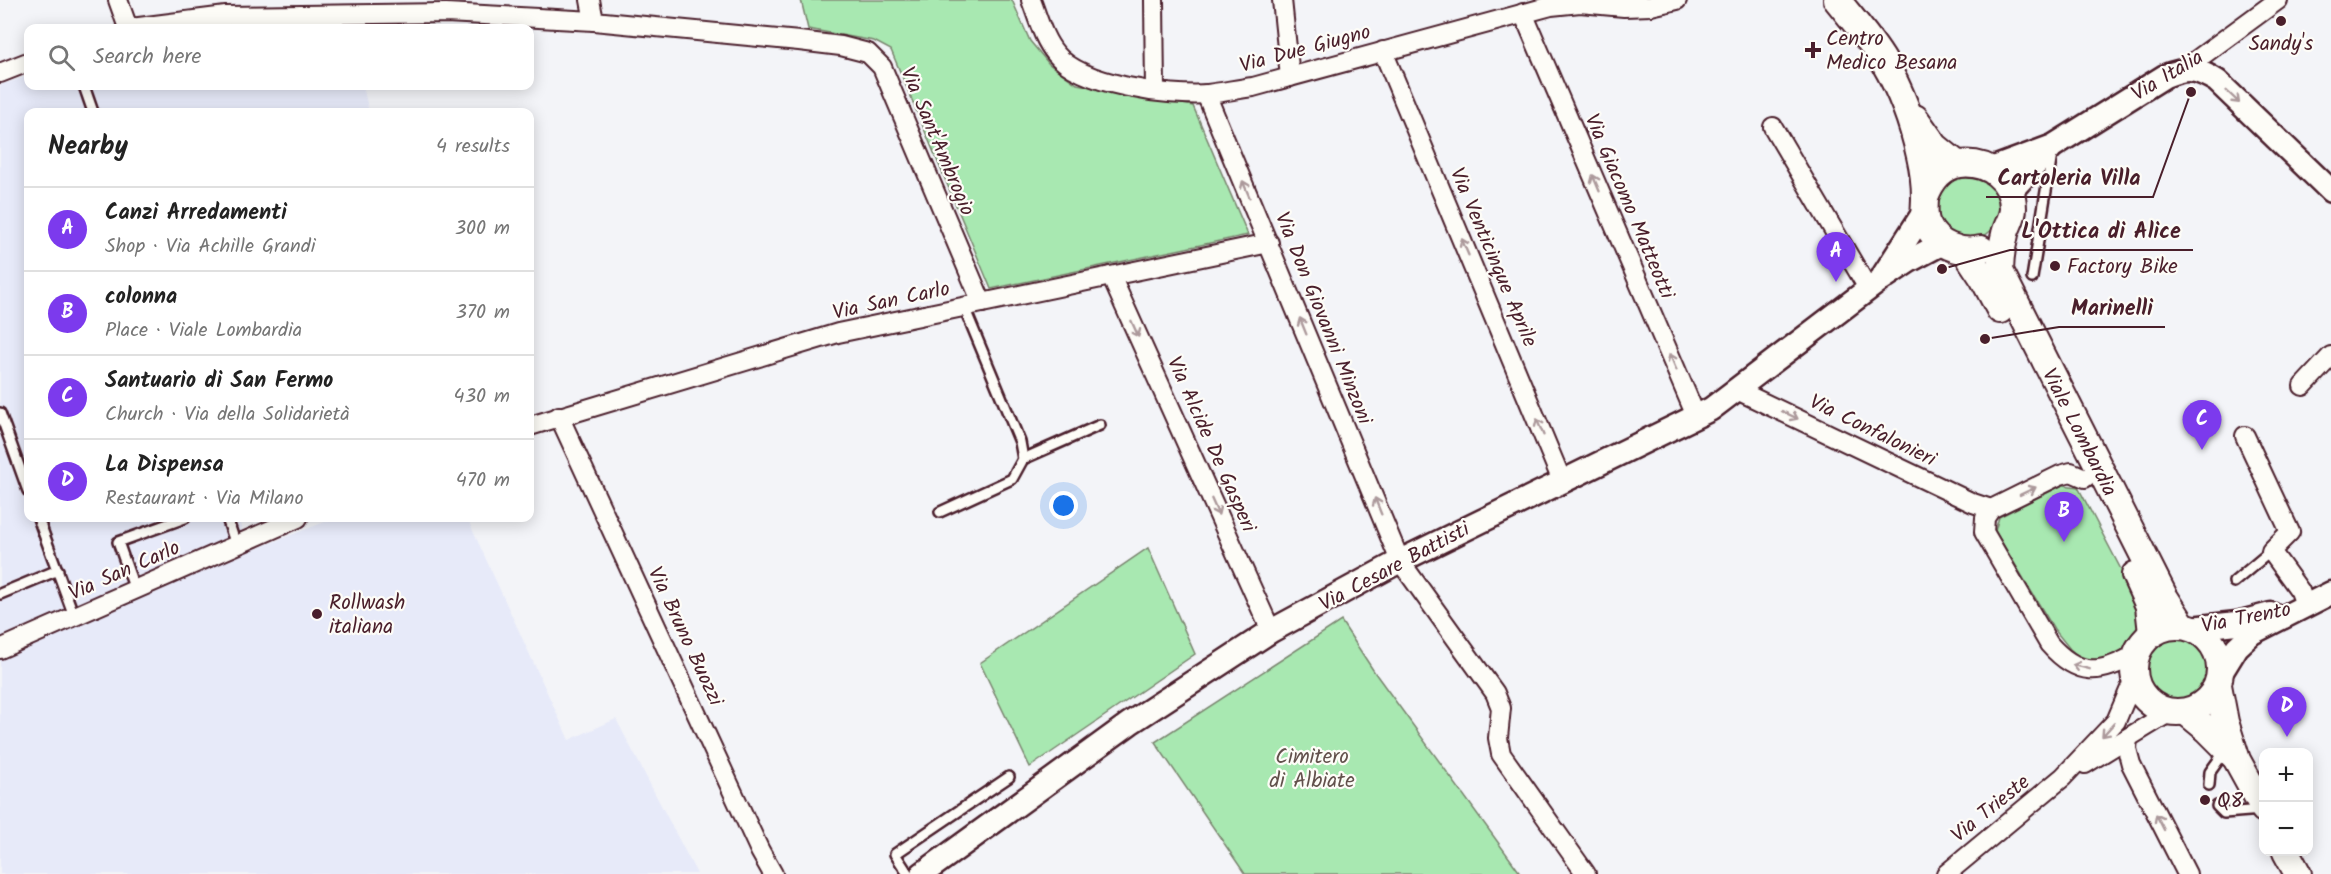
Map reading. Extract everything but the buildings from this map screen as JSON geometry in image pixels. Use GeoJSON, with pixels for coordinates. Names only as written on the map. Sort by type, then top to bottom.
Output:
{"type":"FeatureCollection","features":[{"type":"Feature","properties":{"kind":"main road","name":"Viale Lombardia"},"geometry":{"type":"LineString","coordinates":[[1837,0],[1881,56],[1904,103],[1920,157],[1928,225],[1936,238],[1954,247],[1983,278],[2145,595],[2152,633]]}},
{"type":"Feature","properties":{"kind":"main road","name":"Viale Lombardia"},"geometry":{"type":"LineString","coordinates":[[1904,103],[1935,146],[1957,164]]}},
{"type":"Feature","properties":{"kind":"main road"},"geometry":{"type":"LineString","coordinates":[[1924,205],[1937,175],[1957,164],[1978,164],[1991,169],[2003,178],[2010,192]]}},
{"type":"Feature","properties":{"kind":"main road","name":"Viale Lombardia"},"geometry":{"type":"LineString","coordinates":[[2010,192],[2013,207],[2005,232],[2000,271],[2005,285],[2164,596],[2187,627]]}},
{"type":"Feature","properties":{"kind":"main road"},"geometry":{"type":"LineString","coordinates":[[1954,247],[1978,250],[1990,246],[2005,232]]}},
{"type":"Feature","properties":{"kind":"main road"},"geometry":{"type":"LineString","coordinates":[[2232,754],[2225,722],[2220,658],[2212,643],[2201,632],[2187,627],[2168,626],[2152,633],[2143,641],[2135,667],[2141,694],[2154,706],[2178,712],[2208,730],[2232,754],[2259,802]]}},
{"type":"Feature","properties":{"kind":"main road"},"geometry":{"type":"LineString","coordinates":[[2178,712],[2193,710],[2211,697],[2220,679]]}},
{"type":"Feature","properties":{"kind":"main road"},"geometry":{"type":"LineString","coordinates":[[2288,856],[2298,874]]}},
{"type":"Feature","properties":{"kind":"street"},"geometry":{"type":"LineString","coordinates":[[118,0],[127,24]]}},
{"type":"Feature","properties":{"kind":"street"},"geometry":{"type":"LineString","coordinates":[[590,0],[594,21]]}},
{"type":"Feature","properties":{"kind":"street","name":"Via Due Giugno"},"geometry":{"type":"LineString","coordinates":[[1031,0],[1043,34],[1056,54],[1075,70],[1095,79],[1155,91],[1206,94],[1253,87],[1551,6],[1580,3],[1624,7],[1650,6],[1677,0]]}},
{"type":"Feature","properties":{"kind":"street"},"geometry":{"type":"LineString","coordinates":[[1154,0],[1155,91]]}},
{"type":"Feature","properties":{"kind":"street"},"geometry":{"type":"LineString","coordinates":[[1282,0],[1290,77]]}},
{"type":"Feature","properties":{"kind":"street","name":"Via Italia"},"geometry":{"type":"LineString","coordinates":[[1991,169],[2053,146],[2165,76],[2184,69],[2278,0]]}},
{"type":"Feature","properties":{"kind":"street","name":"Via Sant'Ambrogio"},"geometry":{"type":"LineString","coordinates":[[161,24],[226,16],[446,13],[594,21],[799,41],[841,46],[868,53],[882,67],[982,303]]}},
{"type":"Feature","properties":{"kind":"street","name":"Via Giacomo Matteotti"},"geometry":{"type":"LineString","coordinates":[[1522,13],[1696,416]]}},
{"type":"Feature","properties":{"kind":"street","name":"Via Venticinque Aprile"},"geometry":{"type":"LineString","coordinates":[[1383,51],[1562,481]]}},
{"type":"Feature","properties":{"kind":"street"},"geometry":{"type":"LineString","coordinates":[[0,73],[24,64]]}},
{"type":"Feature","properties":{"kind":"street"},"geometry":{"type":"LineString","coordinates":[[2184,69],[2205,74],[2217,81],[2331,191]]}},
{"type":"Feature","properties":{"kind":"street","name":"Via Don Giovanni Minzoni"},"geometry":{"type":"LineString","coordinates":[[1206,94],[1400,561],[1495,693],[1501,708],[1498,738],[1501,754],[1586,874]]}},
{"type":"Feature","properties":{"kind":"street"},"geometry":{"type":"LineString","coordinates":[[1773,127],[1874,286]]}},
{"type":"Feature","properties":{"kind":"street","name":"Via Italia"},"geometry":{"type":"LineString","coordinates":[[2010,192],[2053,146]]}},
{"type":"Feature","properties":{"kind":"street","name":"Via Cesare Battisti"},"geometry":{"type":"LineString","coordinates":[[1874,286],[1924,205]]}},
{"type":"Feature","properties":{"kind":"street","name":"Via San Carlo"},"geometry":{"type":"LineString","coordinates":[[534,425],[838,333],[1269,243]]}},
{"type":"Feature","properties":{"kind":"street","name":"Via Cesare Battisti"},"geometry":{"type":"LineString","coordinates":[[922,874],[1130,723],[1271,631],[1400,561],[1711,409],[1909,261],[1954,247]]}},
{"type":"Feature","properties":{"kind":"street","name":"Via Alcide De Gasperi"},"geometry":{"type":"LineString","coordinates":[[1111,276],[1271,631]]}},
{"type":"Feature","properties":{"kind":"street"},"geometry":{"type":"LineString","coordinates":[[2303,386],[2331,357]]}},
{"type":"Feature","properties":{"kind":"street","name":"Via Confalonieri"},"geometry":{"type":"LineString","coordinates":[[1737,390],[1973,503],[1991,509]]}},
{"type":"Feature","properties":{"kind":"street","name":"Via Bruno Buozzi"},"geometry":{"type":"LineString","coordinates":[[559,416],[760,851],[773,874]]}},
{"type":"Feature","properties":{"kind":"street"},"geometry":{"type":"LineString","coordinates":[[2245,436],[2290,532],[2271,551],[2300,591],[2303,606]]}},
{"type":"Feature","properties":{"kind":"street"},"geometry":{"type":"LineString","coordinates":[[2085,478],[2071,472],[2060,475],[1991,509],[1985,518],[1984,532],[2049,645],[2063,660],[2082,669],[2098,669],[2117,665],[2135,667]]}},
{"type":"Feature","properties":{"kind":"street","name":"Via San Carlo"},"geometry":{"type":"LineString","coordinates":[[0,649],[289,522]]}},
{"type":"Feature","properties":{"kind":"street","name":"Via Trento"},"geometry":{"type":"LineString","coordinates":[[2220,679],[2237,647],[2252,633],[2331,593]]}},
{"type":"Feature","properties":{"kind":"street","name":"Via Trento"},"geometry":{"type":"LineString","coordinates":[[2187,627],[2237,623],[2303,606]]}},
{"type":"Feature","properties":{"kind":"street","name":"Via Trieste"},"geometry":{"type":"LineString","coordinates":[[1946,874],[2063,777],[2116,721],[2135,667]]}},
{"type":"Feature","properties":{"kind":"street","name":"Via Trieste"},"geometry":{"type":"LineString","coordinates":[[2063,777],[2128,738],[2178,712]]}},
{"type":"Feature","properties":{"kind":"street"},"geometry":{"type":"LineString","coordinates":[[2128,738],[2127,749],[2132,764],[2187,874]]}},
{"type":"Feature","properties":{"kind":"lane"},"geometry":{"type":"LineString","coordinates":[[85,90],[92,108]]}},
{"type":"Feature","properties":{"kind":"lane"},"geometry":{"type":"LineString","coordinates":[[2032,278],[2053,146]]}},
{"type":"Feature","properties":{"kind":"lane"},"geometry":{"type":"LineString","coordinates":[[964,307],[1020,442],[1023,459]]}},
{"type":"Feature","properties":{"kind":"lane"},"geometry":{"type":"LineString","coordinates":[[0,413],[24,480]]}},
{"type":"Feature","properties":{"kind":"lane"},"geometry":{"type":"LineString","coordinates":[[940,512],[1012,479],[1023,459],[1100,425]]}},
{"type":"Feature","properties":{"kind":"lane"},"geometry":{"type":"LineString","coordinates":[[40,522],[74,616]]}},
{"type":"Feature","properties":{"kind":"lane"},"geometry":{"type":"LineString","coordinates":[[135,590],[118,542],[174,522]]}},
{"type":"Feature","properties":{"kind":"lane"},"geometry":{"type":"LineString","coordinates":[[228,522],[236,545]]}},
{"type":"Feature","properties":{"kind":"lane"},"geometry":{"type":"LineString","coordinates":[[2234,582],[2271,551]]}},
{"type":"Feature","properties":{"kind":"lane"},"geometry":{"type":"LineString","coordinates":[[0,594],[58,570]]}},
{"type":"Feature","properties":{"kind":"lane"},"geometry":{"type":"LineString","coordinates":[[2209,785],[2210,771],[2232,754]]}},
{"type":"Feature","properties":{"kind":"lane"},"geometry":{"type":"LineString","coordinates":[[908,874],[896,854],[1009,777]]}},
{"type":"Feature","properties":{"kind":"lane"},"geometry":{"type":"LineString","coordinates":[[2217,806],[2224,813],[2259,810]]}},
{"type":"Feature","properties":{"kind":"shaded area"},"geometry":{"type":"Polygon","coordinates":[[[24,77],[24,90],[364,90],[368,108],[24,108],[24,522],[239,522],[255,549],[325,522],[469,522],[569,740],[616,719],[697,874],[0,874],[0,85],[24,77]]]}},
{"type":"Feature","properties":{"kind":"green space"},"geometry":{"type":"Polygon","coordinates":[[[801,0],[1012,0],[1030,41],[1049,64],[1077,84],[1193,106],[1248,235],[991,289],[891,50],[874,41],[808,29],[801,0]]]}},
{"type":"Feature","properties":{"kind":"green space"},"geometry":{"type":"Polygon","coordinates":[[[1968,174],[1980,177],[1991,184],[1998,195],[2001,207],[1998,219],[1991,230],[1980,237],[1968,240],[1956,237],[1945,230],[1938,219],[1935,207],[1938,195],[1945,184],[1956,177],[1968,174]]]}},
{"type":"Feature","properties":{"kind":"green space"},"geometry":{"type":"Polygon","coordinates":[[[2063,485],[2078,487],[2138,602],[2140,625],[2131,642],[2117,654],[2098,661],[2083,660],[2070,649],[2054,629],[1995,531],[1999,517],[2063,485]]]}},
{"type":"Feature","properties":{"kind":"green space"},"geometry":{"type":"Polygon","coordinates":[[[1148,548],[1195,654],[1030,767],[980,663],[1148,548]]]}},
{"type":"Feature","properties":{"kind":"green space","name":"Cimitero di Albiate"},"geometry":{"type":"Polygon","coordinates":[[[1341,621],[1375,673],[1521,874],[1245,874],[1155,742],[1341,621]]]}},
{"type":"Feature","properties":{"kind":"green space"},"geometry":{"type":"Polygon","coordinates":[[[2172,636],[2184,636],[2201,645],[2208,656],[2210,668],[2208,680],[2201,691],[2184,700],[2172,700],[2160,695],[2151,686],[2146,674],[2146,662],[2151,650],[2160,641],[2172,636]]]}},
{"type":"Feature","properties":{"kind":"place","name":"Sandy's"},"geometry":{"type":"Point","coordinates":[2281,21]}},
{"type":"Feature","properties":{"kind":"place","name":"Centro Medico Besana"},"geometry":{"type":"Point","coordinates":[1813,50]}},
{"type":"Feature","properties":{"kind":"place","name":"Cartoleria Villa"},"geometry":{"type":"Point","coordinates":[2191,92]}},
{"type":"Feature","properties":{"kind":"place","name":"Factory Bike"},"geometry":{"type":"Point","coordinates":[2055,266]}},
{"type":"Feature","properties":{"kind":"place","name":"L'Ottica di Alice"},"geometry":{"type":"Point","coordinates":[1942,269]}},
{"type":"Feature","properties":{"kind":"place","name":"Canzi Arredamenti"},"geometry":{"type":"Point","coordinates":[1836,282]}},
{"type":"Feature","properties":{"kind":"place","name":"Marinelli"},"geometry":{"type":"Point","coordinates":[1985,339]}},
{"type":"Feature","properties":{"kind":"place","name":"Santuario di San Fermo"},"geometry":{"type":"Point","coordinates":[2202,450]}},
{"type":"Feature","properties":{"kind":"place","name":"colonna"},"geometry":{"type":"Point","coordinates":[2064,542]}},
{"type":"Feature","properties":{"kind":"place","name":"Rollwash italiana"},"geometry":{"type":"Point","coordinates":[317,614]}},
{"type":"Feature","properties":{"kind":"place","name":"La Dispensa"},"geometry":{"type":"Point","coordinates":[2287,737]}},
{"type":"Feature","properties":{"kind":"place","name":"Q8"},"geometry":{"type":"Point","coordinates":[2205,800]}}]}
